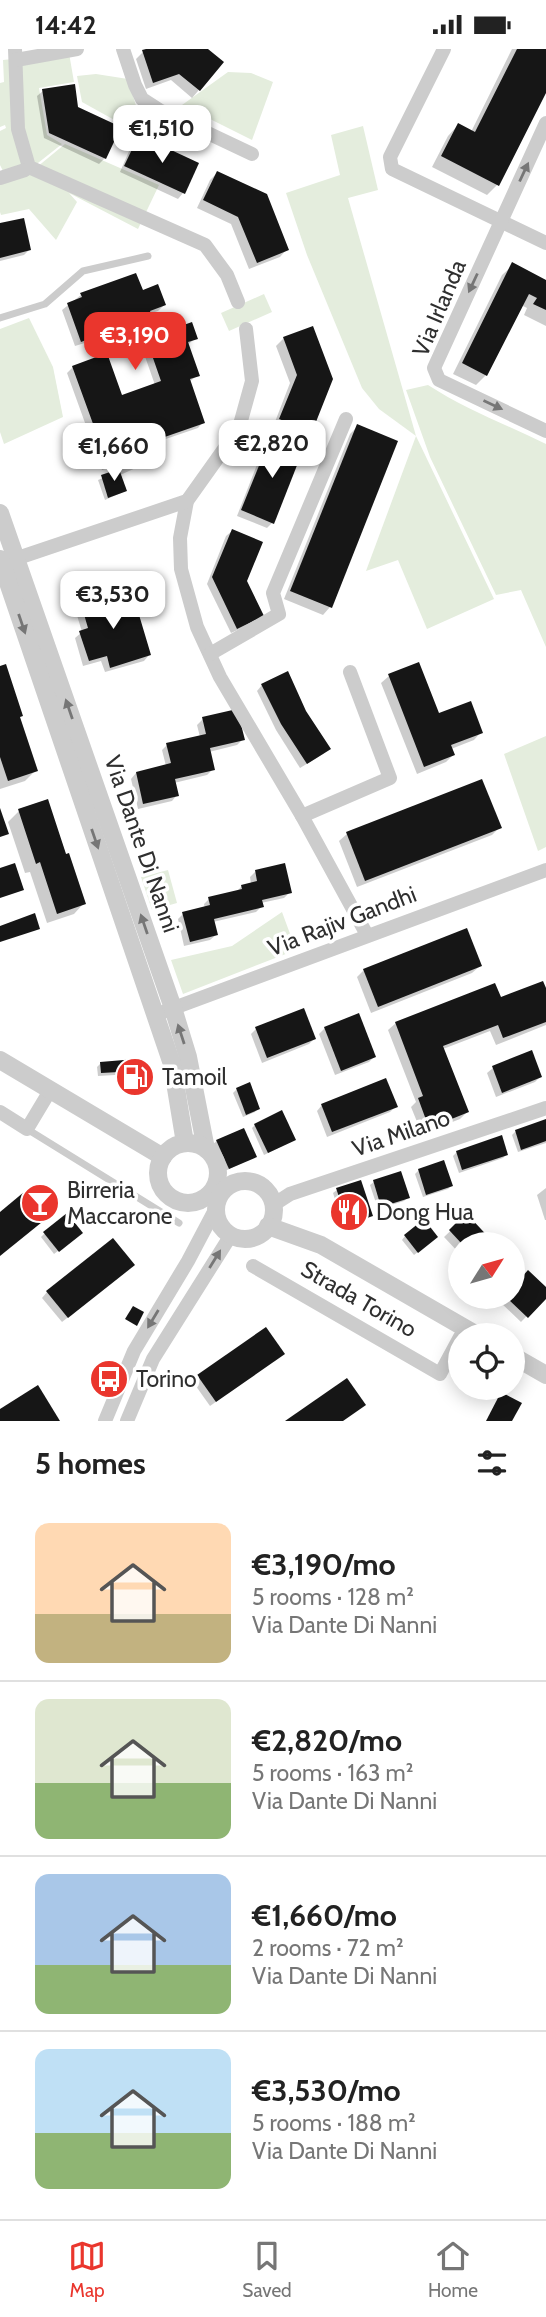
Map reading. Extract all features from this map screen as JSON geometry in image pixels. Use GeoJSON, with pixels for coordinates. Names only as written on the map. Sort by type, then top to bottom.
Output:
{"type":"FeatureCollection","features":[{"type":"Feature","properties":{"kind":"street"},"geometry":{"type":"LineString","coordinates":[[77,49],[16,55],[18,129],[29,167],[205,245],[227,275],[238,302]]}},
{"type":"Feature","properties":{"kind":"street"},"geometry":{"type":"LineString","coordinates":[[123,49],[142,99],[159,110],[252,153]]}},
{"type":"Feature","properties":{"kind":"street"},"geometry":{"type":"LineString","coordinates":[[444,49],[390,157],[392,169],[546,243]]}},
{"type":"Feature","properties":{"kind":"street","name":"Via Irlanda"},"geometry":{"type":"LineString","coordinates":[[546,124],[434,368],[439,380],[546,431]]}},
{"type":"Feature","properties":{"kind":"street"},"geometry":{"type":"LineString","coordinates":[[0,178],[25,170]]}},
{"type":"Feature","properties":{"kind":"street"},"geometry":{"type":"LineString","coordinates":[[247,329],[253,381],[239,428],[187,501],[180,538],[181,569],[194,618],[220,677],[302,816],[367,935]]}},
{"type":"Feature","properties":{"kind":"street"},"geometry":{"type":"LineString","coordinates":[[210,654],[279,614],[273,593],[346,419]]}},
{"type":"Feature","properties":{"kind":"street"},"geometry":{"type":"LineString","coordinates":[[6,560],[187,501]]}},
{"type":"Feature","properties":{"kind":"street","name":"Via Dante Di Nanni"},"geometry":{"type":"LineString","coordinates":[[0,513],[6,560],[172,1064],[185,1143]]}},
{"type":"Feature","properties":{"kind":"street","name":"Via Dante Di Nanni"},"geometry":{"type":"LineString","coordinates":[[6,560],[173,1008],[188,1057],[206,1149]]}},
{"type":"Feature","properties":{"kind":"street"},"geometry":{"type":"LineString","coordinates":[[302,816],[390,779],[350,672]]}},
{"type":"Feature","properties":{"kind":"street","name":"Via Rajiv Gandhi"},"geometry":{"type":"LineString","coordinates":[[155,1015],[546,870]]}},
{"type":"Feature","properties":{"kind":"street"},"geometry":{"type":"LineString","coordinates":[[0,1060],[163,1157]]}},
{"type":"Feature","properties":{"kind":"street"},"geometry":{"type":"LineString","coordinates":[[0,1112],[27,1129],[51,1089]]}},
{"type":"Feature","properties":{"kind":"street","name":"Via Milano"},"geometry":{"type":"LineString","coordinates":[[273,1205],[290,1194],[546,1108]]}},
{"type":"Feature","properties":{"kind":"street"},"geometry":{"type":"LineString","coordinates":[[105,1421],[134,1351],[188,1261],[209,1204],[221,1193],[224,1181],[216,1162],[206,1149],[185,1143],[172,1148],[163,1157],[159,1171],[159,1180],[165,1191],[184,1203],[209,1204]]}},
{"type":"Feature","properties":{"kind":"street"},"geometry":{"type":"LineString","coordinates":[[209,1204],[219,1222],[231,1235],[250,1238],[268,1226],[273,1205],[268,1194],[248,1181],[224,1181]]}},
{"type":"Feature","properties":{"kind":"street","name":"Strada Torino"},"geometry":{"type":"LineString","coordinates":[[268,1226],[321,1245],[448,1323]]}},
{"type":"Feature","properties":{"kind":"street"},"geometry":{"type":"LineString","coordinates":[[127,1421],[153,1359],[231,1235]]}},
{"type":"Feature","properties":{"kind":"street","name":"Strada Torino"},"geometry":{"type":"LineString","coordinates":[[253,1266],[440,1374],[448,1362]]}},
{"type":"Feature","properties":{"kind":"street"},"geometry":{"type":"LineString","coordinates":[[525,1363],[546,1375]]}},
{"type":"Feature","properties":{"kind":"lane"},"geometry":{"type":"LineString","coordinates":[[0,318],[46,304],[83,271],[148,256]]}},
{"type":"Feature","properties":{"kind":"lane"},"geometry":{"type":"LineString","coordinates":[[27,1129],[179,1223]]}},
{"type":"Feature","properties":{"kind":"green space"},"geometry":{"type":"Polygon","coordinates":[[[69,53],[74,82],[39,88],[47,135],[62,144],[24,174],[31,172],[65,144],[159,185],[138,229],[69,193],[77,202],[56,240],[29,209],[1,215],[0,185],[21,176],[4,173],[0,165],[0,131],[6,128],[5,125],[0,127],[3,60],[69,53]]]}},
{"type":"Feature","properties":{"kind":"green space"},"geometry":{"type":"Polygon","coordinates":[[[228,72],[251,73],[273,82],[252,140],[182,105],[228,72]]]}},
{"type":"Feature","properties":{"kind":"green space"},"geometry":{"type":"Polygon","coordinates":[[[96,74],[128,79],[137,109],[127,127],[82,102],[77,76],[96,74]]]}},
{"type":"Feature","properties":{"kind":"green space"},"geometry":{"type":"Polygon","coordinates":[[[363,126],[378,190],[348,198],[416,436],[379,409],[362,388],[307,255],[286,193],[340,175],[331,135],[363,126]]]}},
{"type":"Feature","properties":{"kind":"green space"},"geometry":{"type":"Polygon","coordinates":[[[264,294],[272,312],[229,331],[221,313],[264,294]]]}},
{"type":"Feature","properties":{"kind":"green space"},"geometry":{"type":"Polygon","coordinates":[[[29,318],[53,367],[63,417],[4,444],[0,432],[0,329],[29,318]]]}},
{"type":"Feature","properties":{"kind":"green space"},"geometry":{"type":"Polygon","coordinates":[[[428,385],[471,409],[546,444],[546,647],[521,590],[496,595],[430,457],[406,390],[428,385]]]}},
{"type":"Feature","properties":{"kind":"green space"},"geometry":{"type":"Polygon","coordinates":[[[416,436],[494,599],[427,629],[398,560],[366,571],[416,436]]]}},
{"type":"Feature","properties":{"kind":"green space"},"geometry":{"type":"Polygon","coordinates":[[[546,736],[546,847],[538,851],[504,754],[546,736]]]}},
{"type":"Feature","properties":{"kind":"green space"},"geometry":{"type":"Polygon","coordinates":[[[168,870],[177,903],[152,910],[141,877],[168,870]]]}},
{"type":"Feature","properties":{"kind":"green space"},"geometry":{"type":"Polygon","coordinates":[[[282,912],[296,950],[183,994],[171,960],[232,946],[282,912]]]}},
{"type":"Feature","properties":{"kind":"building"},"geometry":{"type":"Polygon","coordinates":[[[208,49],[224,62],[200,91],[179,74],[153,83],[142,50],[208,49]]]}},
{"type":"Feature","properties":{"kind":"building"},"geometry":{"type":"Polygon","coordinates":[[[517,49],[546,49],[546,93],[499,186],[441,156],[458,123],[475,132],[517,49]]]}},
{"type":"Feature","properties":{"kind":"building"},"geometry":{"type":"Polygon","coordinates":[[[75,84],[78,107],[121,127],[106,159],[49,133],[42,89],[75,84]]]}},
{"type":"Feature","properties":{"kind":"building"},"geometry":{"type":"Polygon","coordinates":[[[139,135],[199,163],[185,194],[124,166],[139,135]]]}},
{"type":"Feature","properties":{"kind":"building"},"geometry":{"type":"Polygon","coordinates":[[[217,171],[267,194],[289,250],[257,263],[238,217],[203,200],[217,171]]]}},
{"type":"Feature","properties":{"kind":"building"},"geometry":{"type":"Polygon","coordinates":[[[24,218],[31,250],[0,258],[0,223],[24,218]]]}},
{"type":"Feature","properties":{"kind":"building"},"geometry":{"type":"Polygon","coordinates":[[[512,262],[546,280],[546,310],[533,304],[537,298],[529,294],[487,376],[462,363],[512,262]]]}},
{"type":"Feature","properties":{"kind":"building"},"geometry":{"type":"Polygon","coordinates":[[[136,273],[143,290],[158,284],[166,305],[150,311],[153,319],[150,321],[156,335],[192,322],[198,339],[188,342],[200,376],[190,379],[205,423],[156,440],[158,444],[141,450],[146,462],[128,469],[124,460],[108,465],[72,366],[107,353],[122,395],[161,381],[141,324],[81,342],[67,303],[82,297],[80,293],[136,273]]]}},
{"type":"Feature","properties":{"kind":"building"},"geometry":{"type":"Polygon","coordinates":[[[313,326],[333,379],[312,432],[279,419],[297,375],[283,337],[313,326]]]}},
{"type":"Feature","properties":{"kind":"building"},"geometry":{"type":"Polygon","coordinates":[[[357,424],[398,441],[332,608],[290,591],[357,424]]]}},
{"type":"Feature","properties":{"kind":"building"},"geometry":{"type":"Polygon","coordinates":[[[271,436],[303,450],[274,524],[241,510],[271,436]]]}},
{"type":"Feature","properties":{"kind":"building"},"geometry":{"type":"Polygon","coordinates":[[[119,469],[127,491],[108,498],[101,475],[119,469]]]}},
{"type":"Feature","properties":{"kind":"building"},"geometry":{"type":"Polygon","coordinates":[[[232,529],[263,542],[247,581],[264,616],[237,629],[212,577],[232,529]]]}},
{"type":"Feature","properties":{"kind":"building"},"geometry":{"type":"Polygon","coordinates":[[[122,592],[127,611],[137,608],[151,655],[110,668],[107,656],[89,661],[79,631],[88,628],[81,604],[122,592]]]}},
{"type":"Feature","properties":{"kind":"building"},"geometry":{"type":"Polygon","coordinates":[[[419,662],[439,713],[471,701],[483,733],[451,745],[455,755],[424,767],[388,674],[419,662]]]}},
{"type":"Feature","properties":{"kind":"building"},"geometry":{"type":"Polygon","coordinates":[[[6,664],[38,771],[8,781],[0,757],[0,666],[6,664]]]}},
{"type":"Feature","properties":{"kind":"building"},"geometry":{"type":"Polygon","coordinates":[[[288,671],[306,711],[331,749],[307,764],[281,724],[261,684],[288,671]]]}},
{"type":"Feature","properties":{"kind":"building"},"geometry":{"type":"Polygon","coordinates":[[[237,709],[245,740],[210,748],[215,770],[175,779],[179,796],[143,804],[136,772],[171,763],[166,743],[206,734],[202,717],[237,709]]]}},
{"type":"Feature","properties":{"kind":"building"},"geometry":{"type":"Polygon","coordinates":[[[482,779],[502,828],[365,881],[346,832],[482,779]]]}},
{"type":"Feature","properties":{"kind":"building"},"geometry":{"type":"Polygon","coordinates":[[[48,799],[86,904],[57,914],[40,862],[36,864],[18,809],[48,799]]]}},
{"type":"Feature","properties":{"kind":"building"},"geometry":{"type":"Polygon","coordinates":[[[0,808],[9,834],[0,837],[0,808]]]}},
{"type":"Feature","properties":{"kind":"building"},"geometry":{"type":"Polygon","coordinates":[[[15,863],[24,890],[0,898],[0,868],[15,863]]]}},
{"type":"Feature","properties":{"kind":"building"},"geometry":{"type":"Polygon","coordinates":[[[285,863],[292,893],[262,900],[264,907],[214,919],[218,935],[190,942],[182,912],[210,905],[208,897],[242,889],[241,885],[257,881],[255,870],[285,863]]]}},
{"type":"Feature","properties":{"kind":"building"},"geometry":{"type":"Polygon","coordinates":[[[35,913],[40,929],[0,942],[0,926],[35,913]]]}},
{"type":"Feature","properties":{"kind":"building"},"geometry":{"type":"Polygon","coordinates":[[[467,928],[482,966],[378,1007],[363,969],[467,928]]]}},
{"type":"Feature","properties":{"kind":"building"},"geometry":{"type":"Polygon","coordinates":[[[543,981],[546,988],[546,1022],[503,1038],[498,1025],[443,1046],[469,1112],[429,1128],[418,1098],[423,1096],[395,1022],[495,983],[501,997],[543,981]]]}},
{"type":"Feature","properties":{"kind":"building"},"geometry":{"type":"Polygon","coordinates":[[[304,1008],[316,1039],[267,1058],[255,1027],[304,1008]]]}},
{"type":"Feature","properties":{"kind":"building"},"geometry":{"type":"Polygon","coordinates":[[[359,1013],[376,1057],[341,1071],[324,1027],[359,1013]]]}},
{"type":"Feature","properties":{"kind":"building"},"geometry":{"type":"Polygon","coordinates":[[[532,1050],[542,1077],[502,1093],[492,1066],[532,1050]]]}},
{"type":"Feature","properties":{"kind":"building"},"geometry":{"type":"Polygon","coordinates":[[[136,1059],[137,1071],[101,1073],[100,1062],[136,1059]]]}},
{"type":"Feature","properties":{"kind":"building"},"geometry":{"type":"Polygon","coordinates":[[[386,1078],[398,1107],[332,1132],[321,1104],[386,1078]]]}},
{"type":"Feature","properties":{"kind":"building"},"geometry":{"type":"Polygon","coordinates":[[[250,1082],[260,1109],[246,1115],[236,1088],[250,1082]]]}},
{"type":"Feature","properties":{"kind":"building"},"geometry":{"type":"Polygon","coordinates":[[[282,1110],[296,1140],[268,1153],[254,1124],[282,1110]]]}},
{"type":"Feature","properties":{"kind":"building"},"geometry":{"type":"Polygon","coordinates":[[[546,1119],[546,1141],[521,1150],[515,1130],[546,1119]]]}},
{"type":"Feature","properties":{"kind":"building"},"geometry":{"type":"Polygon","coordinates":[[[244,1128],[257,1157],[229,1169],[216,1140],[244,1128]]]}},
{"type":"Feature","properties":{"kind":"building"},"geometry":{"type":"Polygon","coordinates":[[[502,1135],[508,1155],[462,1170],[456,1151],[502,1135]]]}},
{"type":"Feature","properties":{"kind":"building"},"geometry":{"type":"Polygon","coordinates":[[[444,1160],[453,1186],[426,1195],[418,1169],[444,1160]]]}},
{"type":"Feature","properties":{"kind":"building"},"geometry":{"type":"Polygon","coordinates":[[[401,1171],[410,1198],[381,1207],[373,1180],[401,1171]]]}},
{"type":"Feature","properties":{"kind":"building"},"geometry":{"type":"Polygon","coordinates":[[[361,1180],[373,1216],[348,1224],[336,1188],[361,1180]]]}},
{"type":"Feature","properties":{"kind":"building"},"geometry":{"type":"Polygon","coordinates":[[[30,1187],[52,1214],[0,1256],[0,1212],[30,1187]]]}},
{"type":"Feature","properties":{"kind":"building"},"geometry":{"type":"Polygon","coordinates":[[[67,1213],[83,1233],[59,1252],[43,1232],[67,1213]]]}},
{"type":"Feature","properties":{"kind":"building"},"geometry":{"type":"Polygon","coordinates":[[[466,1213],[484,1232],[451,1232],[449,1230],[466,1213]]]}},
{"type":"Feature","properties":{"kind":"building"},"geometry":{"type":"Polygon","coordinates":[[[424,1219],[438,1237],[418,1253],[404,1235],[424,1219]]]}},
{"type":"Feature","properties":{"kind":"building"},"geometry":{"type":"Polygon","coordinates":[[[113,1238],[135,1265],[68,1318],[46,1291],[113,1238]]]}},
{"type":"Feature","properties":{"kind":"building"},"geometry":{"type":"Polygon","coordinates":[[[528,1270],[546,1287],[546,1299],[528,1318],[519,1309],[525,1309],[525,1273],[528,1270]]]}},
{"type":"Feature","properties":{"kind":"building"},"geometry":{"type":"Polygon","coordinates":[[[133,1306],[144,1312],[137,1326],[125,1319],[133,1306]]]}},
{"type":"Feature","properties":{"kind":"building"},"geometry":{"type":"Polygon","coordinates":[[[266,1327],[285,1354],[216,1402],[197,1375],[266,1327]]]}},
{"type":"Feature","properties":{"kind":"building"},"geometry":{"type":"Polygon","coordinates":[[[347,1378],[366,1405],[343,1421],[285,1421],[347,1378]]]}},
{"type":"Feature","properties":{"kind":"building"},"geometry":{"type":"Polygon","coordinates":[[[38,1385],[60,1421],[0,1421],[0,1409],[38,1385]]]}},
{"type":"Feature","properties":{"kind":"building"},"geometry":{"type":"Polygon","coordinates":[[[497,1400],[516,1400],[522,1403],[512,1421],[486,1421],[497,1400]]]}},
{"type":"Feature","properties":{"kind":"place","name":"Tamoil"},"geometry":{"type":"Point","coordinates":[135,1077]}},
{"type":"Feature","properties":{"kind":"place","name":"Birreria Maccarone"},"geometry":{"type":"Point","coordinates":[40,1203]}},
{"type":"Feature","properties":{"kind":"place","name":"Dong Hua"},"geometry":{"type":"Point","coordinates":[349,1212]}},
{"type":"Feature","properties":{"kind":"place","name":"Torino"},"geometry":{"type":"Point","coordinates":[109,1379]}}]}
